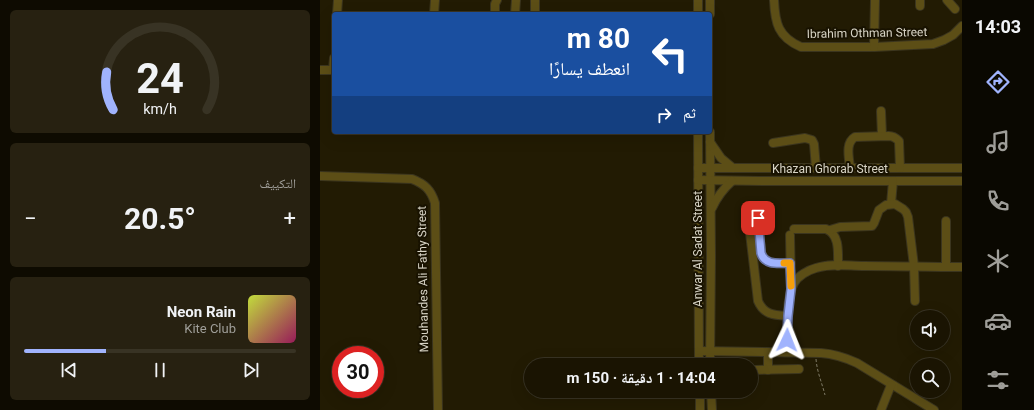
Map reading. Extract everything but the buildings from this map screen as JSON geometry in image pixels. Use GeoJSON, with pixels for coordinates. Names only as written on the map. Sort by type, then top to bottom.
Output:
{"type":"FeatureCollection","features":[{"type":"Feature","properties":{"kind":"street"},"geometry":{"type":"LineString","coordinates":[[337,12],[338,0]]}},
{"type":"Feature","properties":{"kind":"street"},"geometry":{"type":"LineString","coordinates":[[434,12],[435,0]]}},
{"type":"Feature","properties":{"kind":"street"},"geometry":{"type":"LineString","coordinates":[[495,12],[495,4],[497,0]]}},
{"type":"Feature","properties":{"kind":"street"},"geometry":{"type":"LineString","coordinates":[[515,12],[516,0]]}},
{"type":"Feature","properties":{"kind":"street"},"geometry":{"type":"LineString","coordinates":[[535,0],[535,12]]}},
{"type":"Feature","properties":{"kind":"street"},"geometry":{"type":"LineString","coordinates":[[698,0],[698,12]]}},
{"type":"Feature","properties":{"kind":"street"},"geometry":{"type":"LineString","coordinates":[[710,0],[710,12]]}},
{"type":"Feature","properties":{"kind":"street","name":"Ibrahim Othman Street"},"geometry":{"type":"LineString","coordinates":[[774,0],[774,16],[780,32],[793,44],[801,47],[874,47],[933,44],[953,35],[962,26]]}},
{"type":"Feature","properties":{"kind":"street"},"geometry":{"type":"LineString","coordinates":[[946,0],[956,9]]}},
{"type":"Feature","properties":{"kind":"street"},"geometry":{"type":"LineString","coordinates":[[874,47],[876,1]]}},
{"type":"Feature","properties":{"kind":"street"},"geometry":{"type":"LineString","coordinates":[[320,70],[332,70]]}},
{"type":"Feature","properties":{"kind":"street"},"geometry":{"type":"LineString","coordinates":[[880,111],[882,136]]}},
{"type":"Feature","properties":{"kind":"street","name":"Anwar Al Sadat Street"},"geometry":{"type":"LineString","coordinates":[[698,134],[700,358]]}},
{"type":"Feature","properties":{"kind":"street","name":"Anwar Al Sadat Street"},"geometry":{"type":"LineString","coordinates":[[710,134],[710,358]]}},
{"type":"Feature","properties":{"kind":"street"},"geometry":{"type":"LineString","coordinates":[[850,168],[849,142],[855,136],[893,136],[896,138],[899,141],[900,168]]}},
{"type":"Feature","properties":{"kind":"street"},"geometry":{"type":"LineString","coordinates":[[773,143],[805,138],[812,140],[814,144],[816,168]]}},
{"type":"Feature","properties":{"kind":"street"},"geometry":{"type":"LineString","coordinates":[[710,142],[721,158],[733,168]]}},
{"type":"Feature","properties":{"kind":"street","name":"Khazan Ghorab Street"},"geometry":{"type":"LineString","coordinates":[[698,168],[962,168]]}},
{"type":"Feature","properties":{"kind":"street"},"geometry":{"type":"LineString","coordinates":[[942,168],[942,181]]}},
{"type":"Feature","properties":{"kind":"street","name":"Mouhandes Ali Fathy Street"},"geometry":{"type":"LineString","coordinates":[[320,176],[412,179],[420,182],[432,195],[434,203],[438,410]]}},
{"type":"Feature","properties":{"kind":"street","name":"Khazan Ghorab Street"},"geometry":{"type":"LineString","coordinates":[[698,180],[962,181]]}},
{"type":"Feature","properties":{"kind":"street"},"geometry":{"type":"LineString","coordinates":[[710,210],[716,198],[732,181]]}},
{"type":"Feature","properties":{"kind":"street"},"geometry":{"type":"LineString","coordinates":[[891,204],[893,181]]}},
{"type":"Feature","properties":{"kind":"street"},"geometry":{"type":"LineString","coordinates":[[786,352],[791,289],[790,263],[792,232],[826,229],[830,230],[840,227],[872,226],[879,210],[883,206],[895,204],[903,209],[908,217],[914,266],[915,301]]}},
{"type":"Feature","properties":{"kind":"street"},"geometry":{"type":"LineString","coordinates":[[748,216],[758,301],[760,306],[768,313],[772,315],[788,316]]}},
{"type":"Feature","properties":{"kind":"street"},"geometry":{"type":"LineString","coordinates":[[758,218],[761,253],[764,260],[772,263],[790,263]]}},
{"type":"Feature","properties":{"kind":"street"},"geometry":{"type":"LineString","coordinates":[[946,221],[946,267]]}},
{"type":"Feature","properties":{"kind":"street"},"geometry":{"type":"LineString","coordinates":[[830,230],[834,234],[836,240],[838,266]]}},
{"type":"Feature","properties":{"kind":"street"},"geometry":{"type":"LineString","coordinates":[[751,244],[760,241]]}},
{"type":"Feature","properties":{"kind":"street"},"geometry":{"type":"LineString","coordinates":[[791,289],[794,282],[801,276],[809,270],[817,268],[838,266],[962,267]]}},
{"type":"Feature","properties":{"kind":"street"},"geometry":{"type":"LineString","coordinates":[[699,351],[816,353],[845,357],[934,410]]}},
{"type":"Feature","properties":{"kind":"street"},"geometry":{"type":"LineString","coordinates":[[768,352],[768,370]]}},
{"type":"Feature","properties":{"kind":"street"},"geometry":{"type":"LineString","coordinates":[[758,370],[799,369]]}},
{"type":"Feature","properties":{"kind":"street"},"geometry":{"type":"LineString","coordinates":[[881,410],[891,385]]}},
{"type":"Feature","properties":{"kind":"street"},"geometry":{"type":"LineString","coordinates":[[700,398],[700,410]]}},
{"type":"Feature","properties":{"kind":"street"},"geometry":{"type":"LineString","coordinates":[[711,398],[712,410]]}},
{"type":"Feature","properties":{"kind":"path"},"geometry":{"type":"LineString","coordinates":[[816,353],[818,373],[823,384],[825,396]]}},
{"type":"Feature","properties":{"kind":"slow traffic"},"geometry":{"type":"LineString","coordinates":[[784,263],[790,263],[791,286]]}},
{"type":"Feature","properties":{"kind":"route"},"geometry":{"type":"LineString","coordinates":[[758,218],[761,253],[764,260],[772,263],[790,263],[791,289],[787,340]]}}]}
